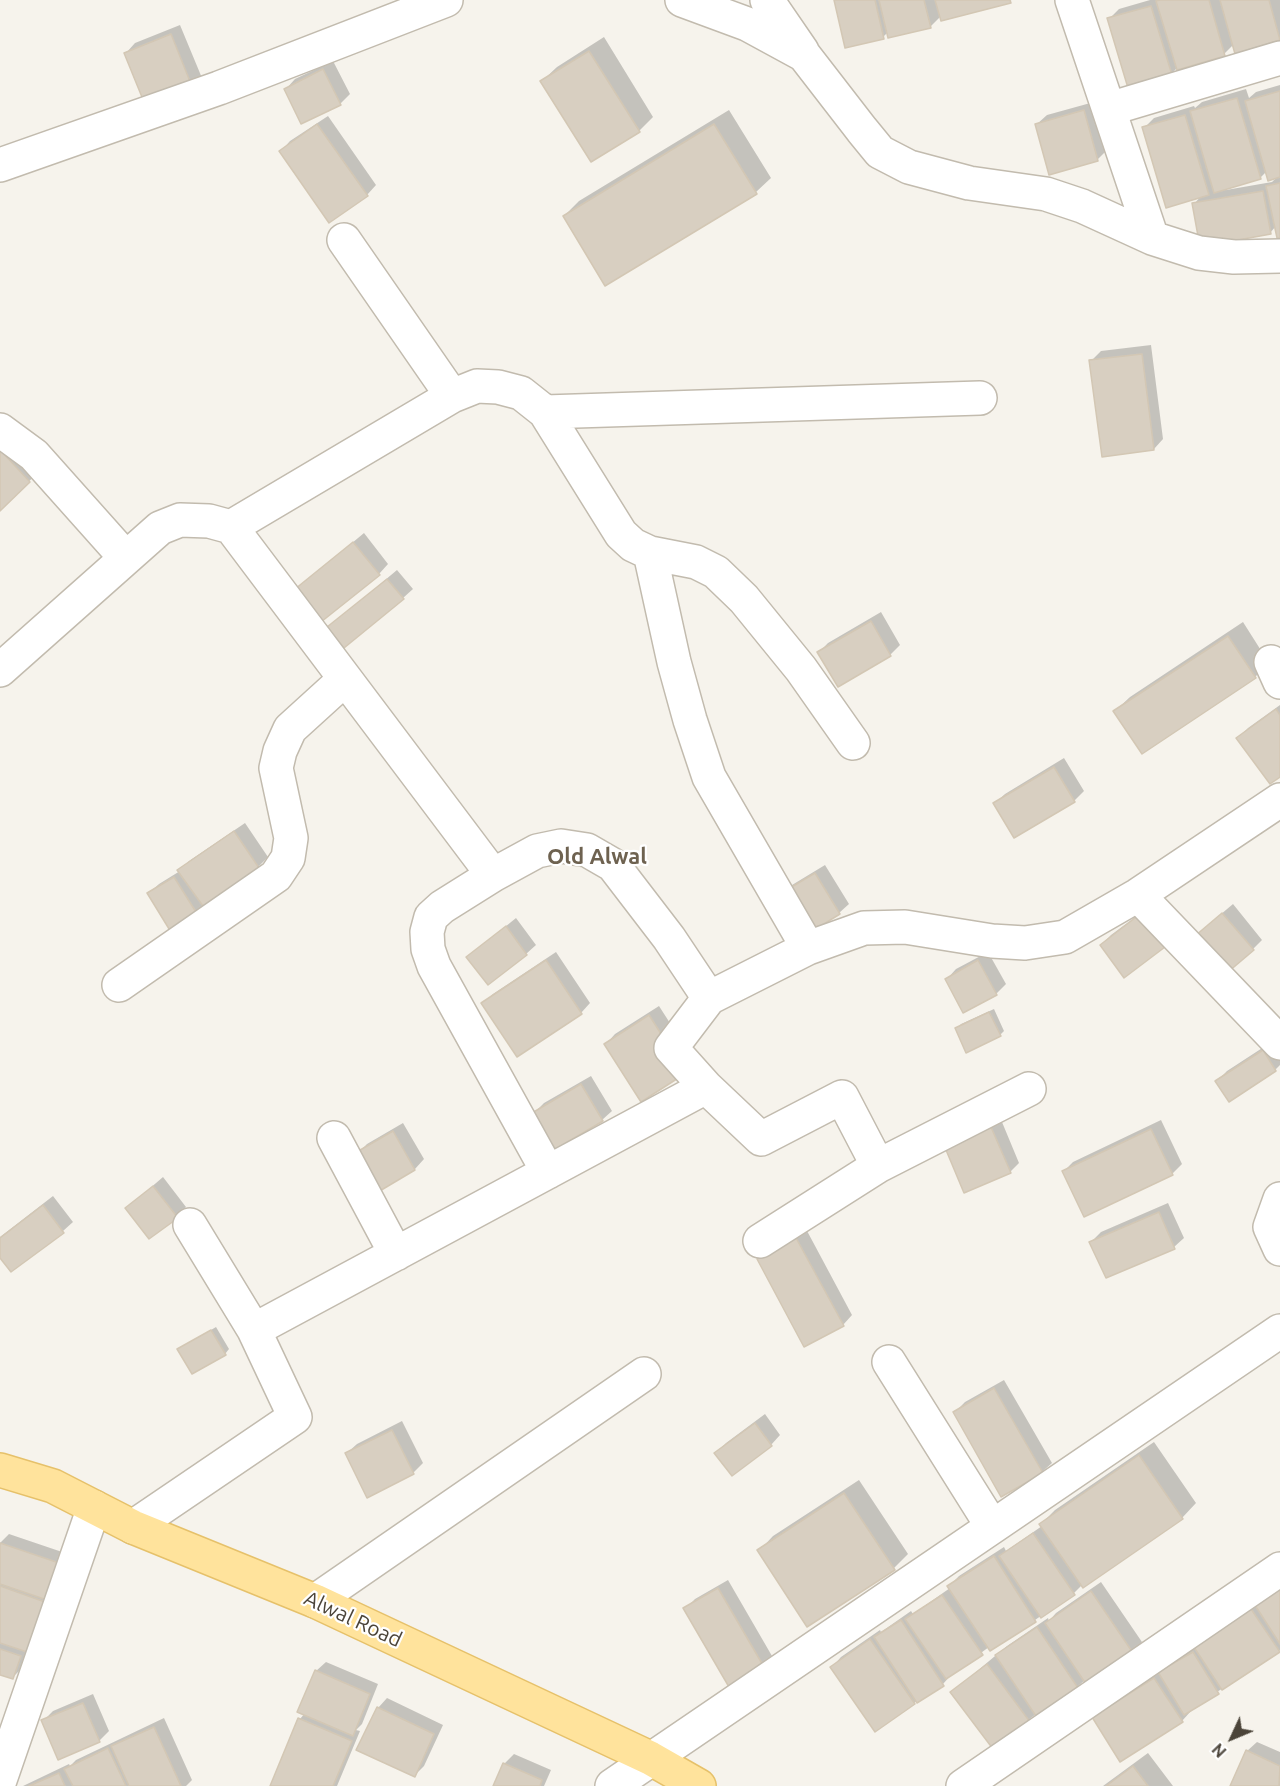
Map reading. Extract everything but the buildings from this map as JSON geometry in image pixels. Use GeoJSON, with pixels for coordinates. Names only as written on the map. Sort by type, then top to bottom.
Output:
{"type":"FeatureCollection","features":[{"type":"Feature","properties":{"kind":"main road","name":"Alwal Road"},"geometry":{"type":"LineString","coordinates":[[0,1470],[53,1486],[132,1527],[315,1601],[650,1758],[699,1786]]}},
{"type":"Feature","properties":{"kind":"street"},"geometry":{"type":"LineString","coordinates":[[0,165],[219,88],[446,0]]}},
{"type":"Feature","properties":{"kind":"street"},"geometry":{"type":"LineString","coordinates":[[682,0],[747,24],[804,55]]}},
{"type":"Feature","properties":{"kind":"street"},"geometry":{"type":"LineString","coordinates":[[767,0],[804,55],[880,152],[909,167],[969,183],[1046,194],[1082,206],[1152,238],[1199,253],[1234,257],[1280,256]]}},
{"type":"Feature","properties":{"kind":"street"},"geometry":{"type":"LineString","coordinates":[[1072,0],[1152,238]]}},
{"type":"Feature","properties":{"kind":"street"},"geometry":{"type":"LineString","coordinates":[[1108,109],[1280,58]]}},
{"type":"Feature","properties":{"kind":"street"},"geometry":{"type":"LineString","coordinates":[[344,240],[452,396]]}},
{"type":"Feature","properties":{"kind":"street"},"geometry":{"type":"LineString","coordinates":[[231,527],[452,396],[477,386],[498,387],[521,393],[545,412],[621,534],[650,553],[696,562],[716,572],[744,599],[801,669],[854,743]]}},
{"type":"Feature","properties":{"kind":"street"},"geometry":{"type":"LineString","coordinates":[[545,412],[980,398]]}},
{"type":"Feature","properties":{"kind":"street"},"geometry":{"type":"LineString","coordinates":[[0,430],[34,455],[125,557]]}},
{"type":"Feature","properties":{"kind":"street"},"geometry":{"type":"LineString","coordinates":[[0,670],[160,528],[180,520],[209,521],[231,527],[493,875]]}},
{"type":"Feature","properties":{"kind":"street"},"geometry":{"type":"LineString","coordinates":[[650,553],[674,662],[690,720],[710,777],[808,948]]}},
{"type":"Feature","properties":{"kind":"street"},"geometry":{"type":"LineString","coordinates":[[119,985],[276,876],[288,858],[291,838],[276,768],[280,751],[290,729],[345,679]]}},
{"type":"Feature","properties":{"kind":"street"},"geometry":{"type":"LineString","coordinates":[[878,1166],[842,1097],[761,1138],[706,1088],[671,1048],[709,998],[808,948],[864,928],[905,927],[992,941],[1025,943],[1065,937],[1138,896],[1280,800]]}},
{"type":"Feature","properties":{"kind":"street"},"geometry":{"type":"LineString","coordinates":[[548,1173],[434,966],[428,949],[427,932],[431,917],[442,907],[493,875],[537,851],[561,846],[587,850],[613,865],[669,938],[709,998]]}},
{"type":"Feature","properties":{"kind":"street"},"geometry":{"type":"LineString","coordinates":[[1138,896],[1280,1043]]}},
{"type":"Feature","properties":{"kind":"street"},"geometry":{"type":"LineString","coordinates":[[254,1330],[706,1088]]}},
{"type":"Feature","properties":{"kind":"street"},"geometry":{"type":"LineString","coordinates":[[760,1241],[878,1166],[1029,1089]]}},
{"type":"Feature","properties":{"kind":"street"},"geometry":{"type":"LineString","coordinates":[[334,1138],[396,1254]]}},
{"type":"Feature","properties":{"kind":"street"},"geometry":{"type":"LineString","coordinates":[[1280,1199],[1269,1227],[1280,1249]]}},
{"type":"Feature","properties":{"kind":"street"},"geometry":{"type":"LineString","coordinates":[[132,1527],[296,1417],[254,1330],[190,1224]]}},
{"type":"Feature","properties":{"kind":"street"},"geometry":{"type":"LineString","coordinates":[[612,1786],[1280,1331]]}},
{"type":"Feature","properties":{"kind":"street"},"geometry":{"type":"LineString","coordinates":[[889,1362],[992,1526]]}},
{"type":"Feature","properties":{"kind":"street"},"geometry":{"type":"LineString","coordinates":[[315,1601],[644,1374]]}},
{"type":"Feature","properties":{"kind":"street"},"geometry":{"type":"LineString","coordinates":[[0,1780],[94,1507]]}},
{"type":"Feature","properties":{"kind":"street"},"geometry":{"type":"LineString","coordinates":[[963,1786],[1280,1569]]}},
{"type":"Feature","properties":{"kind":"district","name":"Old Alwal"},"geometry":{"type":"Point","coordinates":[597,857]}}]}
